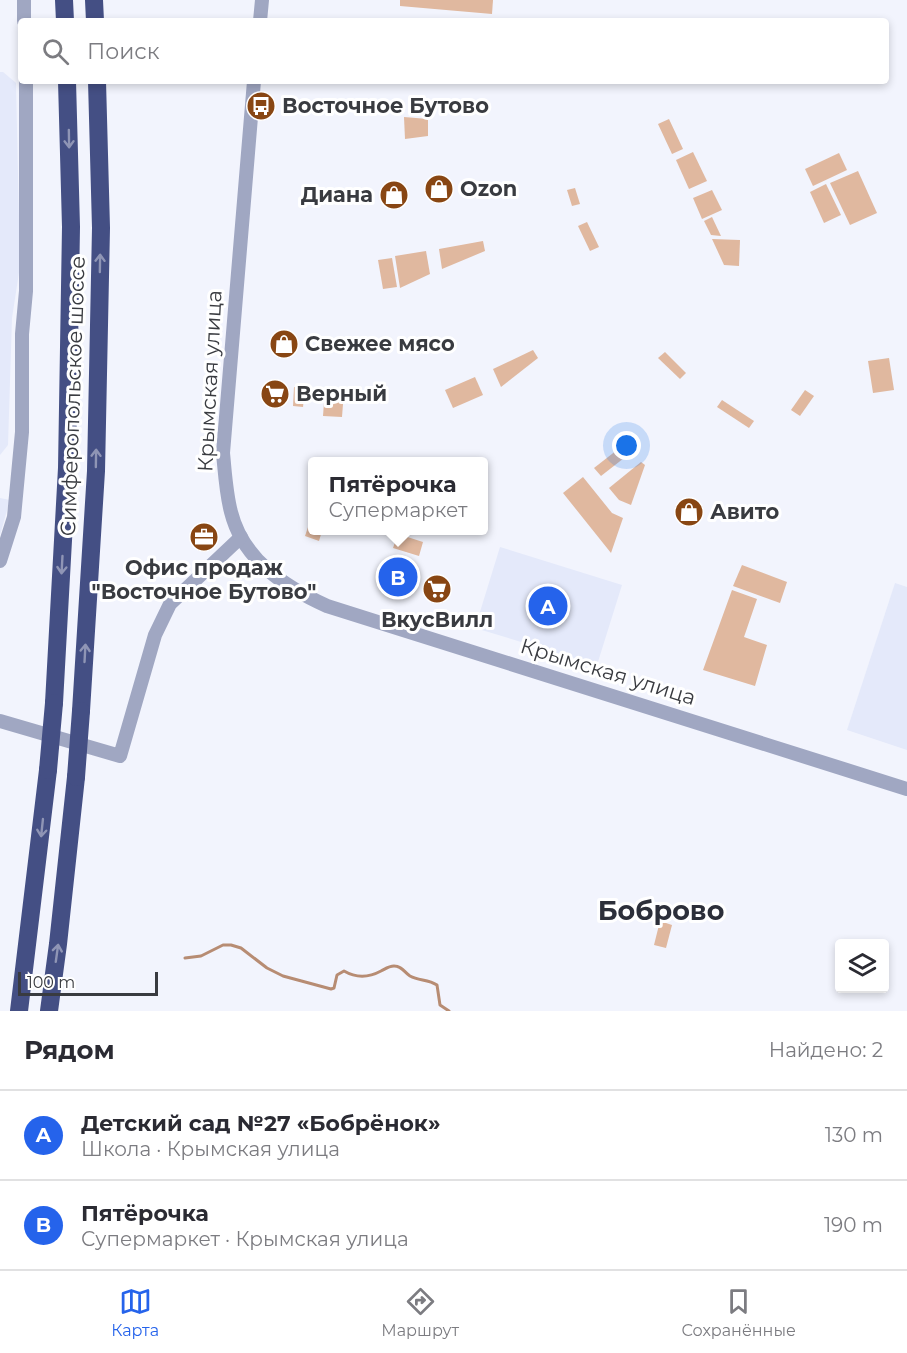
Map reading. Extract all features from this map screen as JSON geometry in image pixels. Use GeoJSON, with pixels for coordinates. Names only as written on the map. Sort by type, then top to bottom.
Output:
{"type":"FeatureCollection","features":[{"type":"Feature","properties":{"kind":"highway"},"geometry":{"type":"LineString","coordinates":[[64,0],[65,18]]}},
{"type":"Feature","properties":{"kind":"highway"},"geometry":{"type":"LineString","coordinates":[[94,0],[95,18]]}},
{"type":"Feature","properties":{"kind":"highway","name":"Симферопольское шоссе"},"geometry":{"type":"LineString","coordinates":[[19,1011],[54,703],[67,457],[70,227],[67,84]]}},
{"type":"Feature","properties":{"kind":"highway","name":"Симферопольское шоссе"},"geometry":{"type":"LineString","coordinates":[[49,1011],[76,777],[96,459],[101,228],[97,84]]}},
{"type":"Feature","properties":{"kind":"street"},"geometry":{"type":"LineString","coordinates":[[24,0],[24,18]]}},
{"type":"Feature","properties":{"kind":"street"},"geometry":{"type":"LineString","coordinates":[[260,18],[262,0]]}},
{"type":"Feature","properties":{"kind":"street"},"geometry":{"type":"LineString","coordinates":[[0,561],[14,517],[22,432],[22,334],[26,279],[26,84]]}},
{"type":"Feature","properties":{"kind":"street","name":"Крымская улица"},"geometry":{"type":"LineString","coordinates":[[254,84],[223,453],[231,514],[241,537],[254,557],[283,583],[327,606],[907,789]]}},
{"type":"Feature","properties":{"kind":"street"},"geometry":{"type":"LineString","coordinates":[[0,721],[120,756],[154,635],[161,619],[170,604],[241,537]]}},
{"type":"Feature","properties":{"kind":"shaded area"},"geometry":{"type":"Polygon","coordinates":[[[400,0],[493,0],[492,14],[400,6],[400,0]]]}},
{"type":"Feature","properties":{"kind":"shaded area"},"geometry":{"type":"Polygon","coordinates":[[[0,72],[16,83],[20,266],[12,318],[8,445],[0,455],[0,72]]]}},
{"type":"Feature","properties":{"kind":"shaded area"},"geometry":{"type":"Polygon","coordinates":[[[404,117],[428,119],[428,136],[405,139],[404,117]]]}},
{"type":"Feature","properties":{"kind":"shaded area"},"geometry":{"type":"Polygon","coordinates":[[[669,119],[683,149],[672,154],[658,124],[669,119]]]}},
{"type":"Feature","properties":{"kind":"shaded area"},"geometry":{"type":"Polygon","coordinates":[[[693,152],[707,181],[689,189],[676,160],[693,152]]]}},
{"type":"Feature","properties":{"kind":"shaded area"},"geometry":{"type":"Polygon","coordinates":[[[839,153],[847,170],[813,186],[805,169],[839,153]]]}},
{"type":"Feature","properties":{"kind":"shaded area"},"geometry":{"type":"Polygon","coordinates":[[[858,171],[877,213],[850,225],[830,183],[858,171]]]}},
{"type":"Feature","properties":{"kind":"shaded area"},"geometry":{"type":"Polygon","coordinates":[[[826,184],[841,215],[824,223],[810,192],[826,184]]]}},
{"type":"Feature","properties":{"kind":"shaded area"},"geometry":{"type":"Polygon","coordinates":[[[575,188],[580,204],[572,206],[567,190],[575,188]]]}},
{"type":"Feature","properties":{"kind":"shaded area"},"geometry":{"type":"Polygon","coordinates":[[[712,190],[722,210],[702,219],[693,198],[712,190]]]}},
{"type":"Feature","properties":{"kind":"shaded area"},"geometry":{"type":"Polygon","coordinates":[[[712,217],[721,236],[711,235],[704,221],[712,217]]]}},
{"type":"Feature","properties":{"kind":"shaded area"},"geometry":{"type":"Polygon","coordinates":[[[587,222],[599,247],[590,251],[578,226],[587,222]]]}},
{"type":"Feature","properties":{"kind":"shaded area"},"geometry":{"type":"Polygon","coordinates":[[[712,239],[740,240],[739,266],[724,265],[712,239]]]}},
{"type":"Feature","properties":{"kind":"shaded area"},"geometry":{"type":"Polygon","coordinates":[[[483,241],[485,251],[442,269],[439,249],[483,241]]]}},
{"type":"Feature","properties":{"kind":"shaded area"},"geometry":{"type":"Polygon","coordinates":[[[426,251],[430,274],[400,288],[395,256],[426,251]]]}},
{"type":"Feature","properties":{"kind":"shaded area"},"geometry":{"type":"Polygon","coordinates":[[[392,258],[397,287],[383,289],[378,260],[392,258]]]}},
{"type":"Feature","properties":{"kind":"shaded area"},"geometry":{"type":"Polygon","coordinates":[[[533,350],[538,358],[501,387],[493,369],[533,350]]]}},
{"type":"Feature","properties":{"kind":"shaded area"},"geometry":{"type":"Polygon","coordinates":[[[665,352],[686,373],[680,379],[658,358],[665,352]]]}},
{"type":"Feature","properties":{"kind":"shaded area"},"geometry":{"type":"Polygon","coordinates":[[[889,358],[894,390],[873,393],[868,361],[889,358]]]}},
{"type":"Feature","properties":{"kind":"shaded area"},"geometry":{"type":"Polygon","coordinates":[[[475,377],[483,395],[453,408],[445,390],[475,377]]]}},
{"type":"Feature","properties":{"kind":"shaded area"},"geometry":{"type":"Polygon","coordinates":[[[294,387],[305,388],[303,407],[293,406],[294,387]]]}},
{"type":"Feature","properties":{"kind":"shaded area"},"geometry":{"type":"Polygon","coordinates":[[[325,389],[344,391],[342,417],[323,416],[325,389]]]}},
{"type":"Feature","properties":{"kind":"shaded area"},"geometry":{"type":"Polygon","coordinates":[[[805,390],[814,396],[800,416],[791,410],[805,390]]]}},
{"type":"Feature","properties":{"kind":"shaded area"},"geometry":{"type":"Polygon","coordinates":[[[722,400],[754,421],[749,428],[717,407],[722,400]]]}},
{"type":"Feature","properties":{"kind":"shaded area"},"geometry":{"type":"Polygon","coordinates":[[[626,443],[633,451],[601,476],[594,468],[626,443]]]}},
{"type":"Feature","properties":{"kind":"shaded area"},"geometry":{"type":"Polygon","coordinates":[[[641,462],[645,465],[631,505],[619,500],[609,488],[641,462]]]}},
{"type":"Feature","properties":{"kind":"shaded area"},"geometry":{"type":"Polygon","coordinates":[[[583,477],[612,513],[623,518],[611,553],[563,493],[583,477]]]}},
{"type":"Feature","properties":{"kind":"shaded area"},"geometry":{"type":"Polygon","coordinates":[[[0,498],[10,500],[0,535],[0,498]]]}},
{"type":"Feature","properties":{"kind":"shaded area"},"geometry":{"type":"Polygon","coordinates":[[[308,527],[308,535],[321,535],[319,541],[305,536],[308,527]]]}},
{"type":"Feature","properties":{"kind":"shaded area"},"geometry":{"type":"Polygon","coordinates":[[[398,535],[423,542],[419,556],[393,548],[398,535]]]}},
{"type":"Feature","properties":{"kind":"shaded area"},"geometry":{"type":"Polygon","coordinates":[[[500,547],[622,585],[597,665],[475,628],[500,547]]]}},
{"type":"Feature","properties":{"kind":"shaded area"},"geometry":{"type":"Polygon","coordinates":[[[742,565],[787,582],[780,603],[733,586],[742,565]]]}},
{"type":"Feature","properties":{"kind":"shaded area"},"geometry":{"type":"Polygon","coordinates":[[[895,583],[907,587],[907,750],[847,730],[895,583]]]}},
{"type":"Feature","properties":{"kind":"shaded area"},"geometry":{"type":"Polygon","coordinates":[[[732,590],[757,599],[744,637],[767,645],[755,686],[703,670],[732,590]]]}},
{"type":"Feature","properties":{"kind":"shaded area"},"geometry":{"type":"Polygon","coordinates":[[[660,921],[672,925],[666,948],[654,945],[660,921]]]}},
{"type":"Feature","properties":{"kind":"waterway"},"geometry":{"type":"LineString","coordinates":[[185,958],[201,956],[223,945],[231,945],[241,948],[267,968],[283,976],[331,989],[334,988],[337,975],[344,971],[353,975],[367,976],[390,966],[397,966],[413,978],[437,985],[440,1005],[449,1011]]}},
{"type":"Feature","properties":{"kind":"place","name":"Восточное Бутово"},"geometry":{"type":"Point","coordinates":[261,106]}},
{"type":"Feature","properties":{"kind":"place","name":"Ozon"},"geometry":{"type":"Point","coordinates":[439,189]}},
{"type":"Feature","properties":{"kind":"place","name":"Диана"},"geometry":{"type":"Point","coordinates":[394,195]}},
{"type":"Feature","properties":{"kind":"place","name":"Свежее мясо"},"geometry":{"type":"Point","coordinates":[284,344]}},
{"type":"Feature","properties":{"kind":"place","name":"Верный"},"geometry":{"type":"Point","coordinates":[275,394]}},
{"type":"Feature","properties":{"kind":"place","name":"Авито"},"geometry":{"type":"Point","coordinates":[689,512]}},
{"type":"Feature","properties":{"kind":"place","name":"Офис продаж \"Восточное Бутово\""},"geometry":{"type":"Point","coordinates":[204,537]}},
{"type":"Feature","properties":{"kind":"place","name":"Пятёрочка"},"geometry":{"type":"Point","coordinates":[398,577]}},
{"type":"Feature","properties":{"kind":"place","name":"ВкусВилл"},"geometry":{"type":"Point","coordinates":[437,589]}},
{"type":"Feature","properties":{"kind":"place","name":"Детский сад №27 «Бобрёнок»"},"geometry":{"type":"Point","coordinates":[548,606]}},
{"type":"Feature","properties":{"kind":"district","name":"Боброво"},"geometry":{"type":"Point","coordinates":[661,911]}}]}
